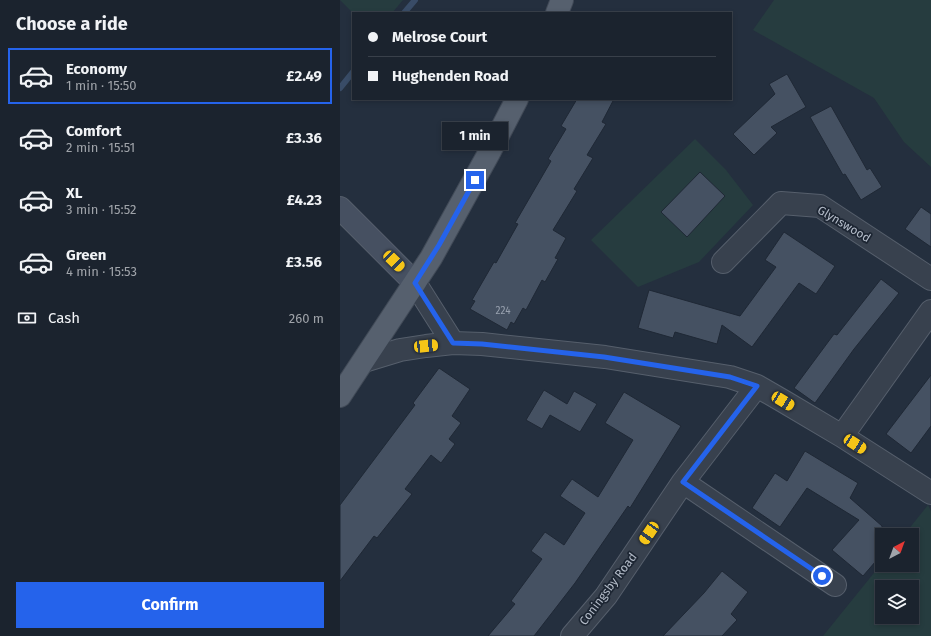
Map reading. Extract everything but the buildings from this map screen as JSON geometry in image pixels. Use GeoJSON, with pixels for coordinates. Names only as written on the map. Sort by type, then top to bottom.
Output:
{"type":"FeatureCollection","features":[{"type":"Feature","properties":{"kind":"main road"},"geometry":{"type":"LineString","coordinates":[[557,12],[562,0]]}},
{"type":"Feature","properties":{"kind":"main road"},"geometry":{"type":"LineString","coordinates":[[340,396],[415,283],[453,220],[516,100]]}},
{"type":"Feature","properties":{"kind":"street","name":"Glynswood"},"geometry":{"type":"LineString","coordinates":[[723,262],[781,203],[789,203],[820,206],[931,279]]}},
{"type":"Feature","properties":{"kind":"street"},"geometry":{"type":"LineString","coordinates":[[340,208],[415,283],[453,343]]}},
{"type":"Feature","properties":{"kind":"street"},"geometry":{"type":"LineString","coordinates":[[842,436],[931,311]]}},
{"type":"Feature","properties":{"kind":"street"},"geometry":{"type":"LineString","coordinates":[[364,361],[400,350],[426,346],[453,343],[482,344],[604,357],[730,377],[757,386],[842,436],[931,493]]}},
{"type":"Feature","properties":{"kind":"street","name":"Coningsby Road"},"geometry":{"type":"LineString","coordinates":[[572,636],[606,596],[683,482],[757,386]]}},
{"type":"Feature","properties":{"kind":"street"},"geometry":{"type":"LineString","coordinates":[[683,482],[835,585]]}},
{"type":"Feature","properties":{"kind":"green space"},"geometry":{"type":"Polygon","coordinates":[[[340,0],[403,0],[393,12],[352,12],[340,0]]]}},
{"type":"Feature","properties":{"kind":"green space"},"geometry":{"type":"Polygon","coordinates":[[[774,0],[931,0],[931,167],[904,142],[874,98],[753,30],[774,0]]]}},
{"type":"Feature","properties":{"kind":"green space"},"geometry":{"type":"Polygon","coordinates":[[[695,139],[726,170],[753,205],[699,262],[638,287],[591,240],[695,139]]]}},
{"type":"Feature","properties":{"kind":"green space"},"geometry":{"type":"Polygon","coordinates":[[[928,505],[931,511],[931,636],[823,636],[875,572],[919,572],[919,528],[910,528],[928,505]]]}},
{"type":"Feature","properties":{"kind":"waterway"},"geometry":{"type":"LineString","coordinates":[[405,12],[415,0]]}},
{"type":"Feature","properties":{"kind":"waterway"},"geometry":{"type":"LineString","coordinates":[[340,88],[352,73]]}},
{"type":"Feature","properties":{"kind":"route"},"geometry":{"type":"LineString","coordinates":[[475,180],[439,245],[415,283],[453,343],[482,344],[604,357],[707,372],[730,377],[757,386],[683,482],[822,576]]}}]}
